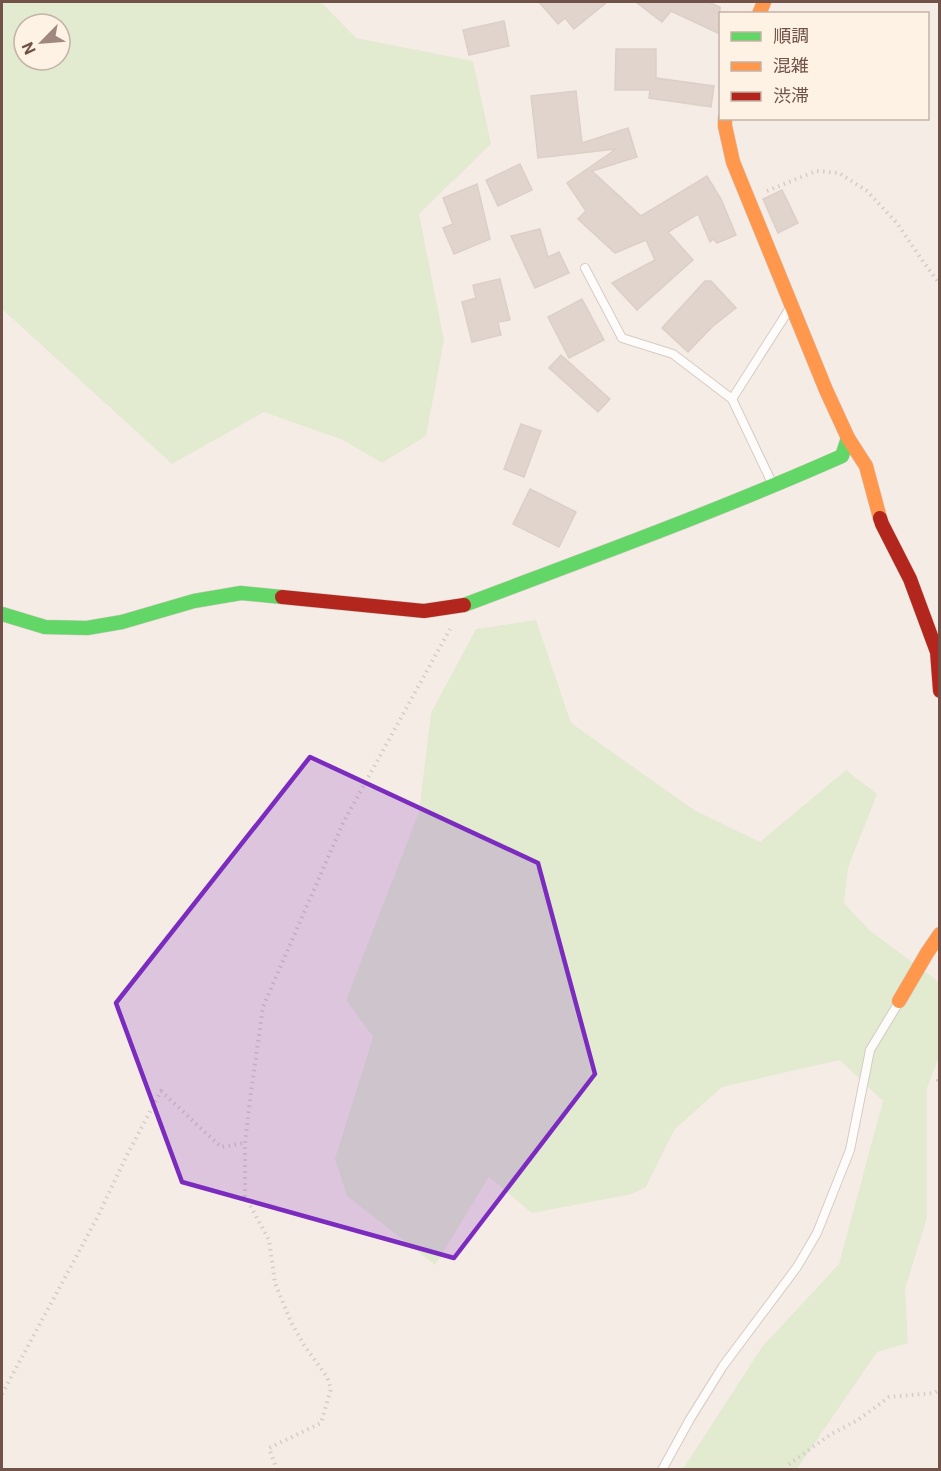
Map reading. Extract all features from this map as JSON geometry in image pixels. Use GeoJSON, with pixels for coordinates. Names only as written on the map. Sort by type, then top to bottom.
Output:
{"type":"FeatureCollection","features":[{"type":"Feature","properties":{"kind":"street"},"geometry":{"type":"LineString","coordinates":[[725,120],[733,162],[747,198],[826,390],[848,438],[866,466],[882,524],[910,579],[937,652],[939,691]]}},
{"type":"Feature","properties":{"kind":"street"},"geometry":{"type":"LineString","coordinates":[[2,614],[45,627],[87,628],[122,622],[194,601],[241,593],[423,611],[463,605],[774,486],[842,456],[848,438]]}},
{"type":"Feature","properties":{"kind":"street"},"geometry":{"type":"LineString","coordinates":[[899,1001],[939,934]]}},
{"type":"Feature","properties":{"kind":"lane"},"geometry":{"type":"LineString","coordinates":[[585,268],[622,338],[673,354],[732,399],[774,486]]}},
{"type":"Feature","properties":{"kind":"lane"},"geometry":{"type":"LineString","coordinates":[[732,399],[792,305]]}},
{"type":"Feature","properties":{"kind":"lane"},"geometry":{"type":"LineString","coordinates":[[662,1470],[723,1366],[797,1266],[816,1233],[850,1150],[870,1050],[899,1001]]}},
{"type":"Feature","properties":{"kind":"path"},"geometry":{"type":"LineString","coordinates":[[747,198],[816,171],[839,173],[867,191],[897,223],[939,284]]}},
{"type":"Feature","properties":{"kind":"path"},"geometry":{"type":"LineString","coordinates":[[277,1470],[269,1448],[321,1423],[331,1389],[327,1377],[291,1322],[275,1282],[268,1240],[245,1196],[245,1143],[263,1007],[343,823],[463,605]]}},
{"type":"Feature","properties":{"kind":"path"},"geometry":{"type":"LineString","coordinates":[[939,1074],[939,1088]]}},
{"type":"Feature","properties":{"kind":"path"},"geometry":{"type":"LineString","coordinates":[[2,1394],[97,1218],[161,1091],[220,1147],[245,1143]]}},
{"type":"Feature","properties":{"kind":"path"},"geometry":{"type":"LineString","coordinates":[[787,1470],[788,1465],[831,1434],[858,1420],[889,1397],[934,1393],[939,1390]]}},
{"type":"Feature","properties":{"kind":"highlighted area"},"geometry":{"type":"Polygon","coordinates":[[[310,757],[538,863],[595,1074],[454,1258],[182,1182],[116,1003],[310,757]]]}},
{"type":"Feature","properties":{"kind":"green space"},"geometry":{"type":"Polygon","coordinates":[[[2,2],[321,2],[356,38],[473,61],[491,144],[419,214],[444,340],[426,436],[382,463],[343,440],[264,412],[172,464],[2,309],[2,2]]]}},
{"type":"Feature","properties":{"kind":"green space"},"geometry":{"type":"Polygon","coordinates":[[[536,620],[571,723],[694,810],[760,842],[846,770],[877,794],[848,868],[844,903],[869,930],[939,982],[939,1057],[927,1088],[927,1218],[905,1289],[908,1343],[877,1352],[797,1469],[683,1469],[762,1347],[839,1264],[883,1101],[840,1060],[722,1087],[674,1130],[646,1187],[632,1194],[532,1213],[489,1177],[435,1265],[347,1196],[335,1159],[373,1037],[346,1000],[419,812],[431,713],[476,629],[536,620]]]}},
{"type":"Feature","properties":{"kind":"building"},"geometry":{"type":"Polygon","coordinates":[[[539,2],[607,2],[574,29],[565,18],[558,24],[539,2]]]}},
{"type":"Feature","properties":{"kind":"building"},"geometry":{"type":"Polygon","coordinates":[[[636,2],[708,2],[720,7],[719,34],[671,11],[662,22],[636,2]]]}},
{"type":"Feature","properties":{"kind":"building"},"geometry":{"type":"Polygon","coordinates":[[[504,21],[509,46],[469,55],[463,30],[504,21]]]}},
{"type":"Feature","properties":{"kind":"building"},"geometry":{"type":"Polygon","coordinates":[[[616,49],[656,49],[656,78],[714,86],[711,107],[649,98],[650,90],[615,90],[616,49]]]}},
{"type":"Feature","properties":{"kind":"building"},"geometry":{"type":"Polygon","coordinates":[[[576,91],[582,143],[628,128],[637,157],[592,171],[641,216],[707,176],[721,199],[736,235],[717,243],[713,239],[710,242],[698,214],[668,232],[693,260],[637,310],[612,283],[655,260],[646,240],[615,253],[578,219],[586,211],[567,183],[616,149],[538,158],[531,96],[576,91]]]}},
{"type":"Feature","properties":{"kind":"building"},"geometry":{"type":"Polygon","coordinates":[[[520,164],[532,190],[498,206],[486,180],[520,164]]]}},
{"type":"Feature","properties":{"kind":"building"},"geometry":{"type":"Polygon","coordinates":[[[477,184],[490,239],[454,254],[443,228],[453,224],[443,198],[477,184]]]}},
{"type":"Feature","properties":{"kind":"building"},"geometry":{"type":"Polygon","coordinates":[[[782,190],[798,223],[778,233],[763,199],[782,190]]]}},
{"type":"Feature","properties":{"kind":"building"},"geometry":{"type":"Polygon","coordinates":[[[540,229],[548,257],[559,252],[569,273],[535,288],[511,236],[540,229]]]}},
{"type":"Feature","properties":{"kind":"building"},"geometry":{"type":"Polygon","coordinates":[[[500,279],[510,320],[498,322],[501,335],[472,342],[462,302],[476,298],[473,285],[500,279]]]}},
{"type":"Feature","properties":{"kind":"building"},"geometry":{"type":"Polygon","coordinates":[[[705,281],[711,281],[736,308],[712,327],[688,352],[662,328],[705,281]]]}},
{"type":"Feature","properties":{"kind":"building"},"geometry":{"type":"Polygon","coordinates":[[[582,299],[604,340],[569,358],[548,317],[582,299]]]}},
{"type":"Feature","properties":{"kind":"building"},"geometry":{"type":"Polygon","coordinates":[[[561,355],[610,399],[598,412],[549,368],[561,355]]]}},
{"type":"Feature","properties":{"kind":"building"},"geometry":{"type":"Polygon","coordinates":[[[521,424],[541,431],[524,477],[504,469],[521,424]]]}},
{"type":"Feature","properties":{"kind":"building"},"geometry":{"type":"Polygon","coordinates":[[[530,489],[576,512],[559,547],[513,524],[530,489]]]}},
{"type":"Feature","properties":{"kind":"traffic: fast"},"geometry":{"type":"LineString","coordinates":[[464,605],[701,515],[842,456],[848,438]]}},
{"type":"Feature","properties":{"kind":"traffic: fast"},"geometry":{"type":"LineString","coordinates":[[2,614],[45,627],[87,628],[122,622],[194,601],[241,593],[282,597]]}},
{"type":"Feature","properties":{"kind":"traffic: slow"},"geometry":{"type":"LineString","coordinates":[[760,12],[764,2]]}},
{"type":"Feature","properties":{"kind":"traffic: slow"},"geometry":{"type":"LineString","coordinates":[[725,120],[733,162],[826,390],[848,438],[866,466],[880,518]]}},
{"type":"Feature","properties":{"kind":"traffic: slow"},"geometry":{"type":"LineString","coordinates":[[899,1001],[940,934]]}},
{"type":"Feature","properties":{"kind":"traffic: jam"},"geometry":{"type":"LineString","coordinates":[[880,518],[910,579],[937,652],[940,691]]}},
{"type":"Feature","properties":{"kind":"traffic: jam"},"geometry":{"type":"LineString","coordinates":[[282,597],[424,611],[464,605]]}}]}
